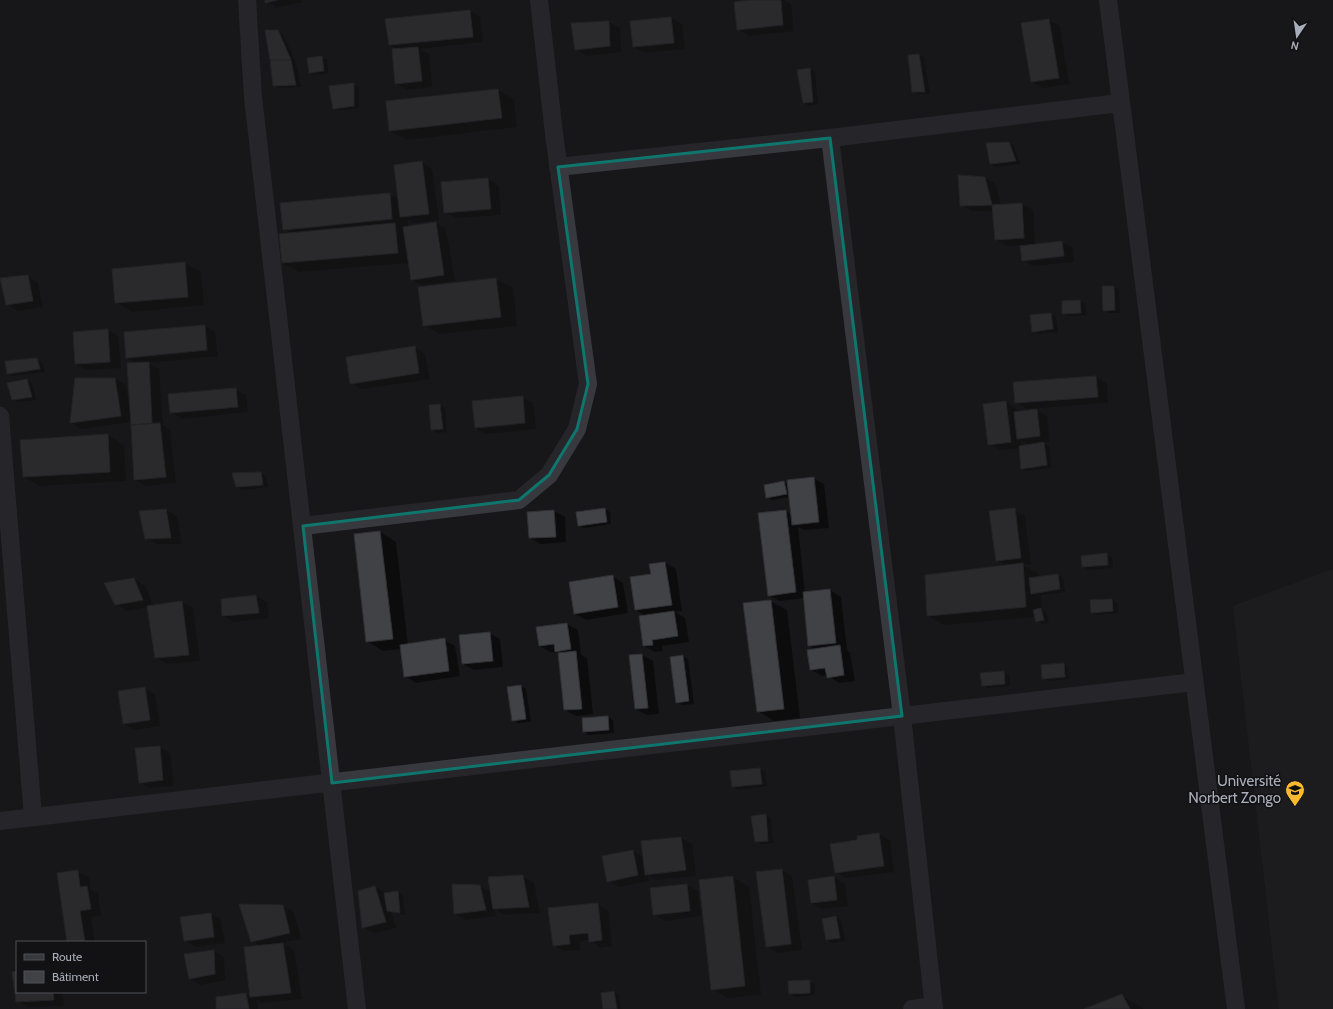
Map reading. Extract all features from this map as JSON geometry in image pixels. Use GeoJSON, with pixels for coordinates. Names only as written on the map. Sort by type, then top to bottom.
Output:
{"type":"FeatureCollection","features":[{"type":"Feature","properties":{"kind":"street"},"geometry":{"type":"LineString","coordinates":[[247,0],[253,97],[357,1009]]}},
{"type":"Feature","properties":{"kind":"street"},"geometry":{"type":"LineString","coordinates":[[302,526],[520,500],[549,475],[577,429],[588,384],[558,166],[539,0]]}},
{"type":"Feature","properties":{"kind":"street"},"geometry":{"type":"LineString","coordinates":[[1108,0],[1236,1009]]}},
{"type":"Feature","properties":{"kind":"street"},"geometry":{"type":"LineString","coordinates":[[558,166],[830,138],[1120,103]]}},
{"type":"Feature","properties":{"kind":"street"},"geometry":{"type":"LineString","coordinates":[[830,138],[902,716],[934,1008],[912,1009]]}},
{"type":"Feature","properties":{"kind":"street"},"geometry":{"type":"LineString","coordinates":[[0,416],[5,549],[33,817]]}},
{"type":"Feature","properties":{"kind":"street"},"geometry":{"type":"LineString","coordinates":[[0,821],[1194,682]]}},
{"type":"Feature","properties":{"kind":"highlighted area"},"geometry":{"type":"Polygon","coordinates":[[[830,138],[902,716],[332,783],[303,526],[519,500],[549,475],[577,429],[588,384],[558,167],[830,138]]]}},
{"type":"Feature","properties":{"kind":"shaded area","name":"Université Norbert Zongo"},"geometry":{"type":"Polygon","coordinates":[[[1333,569],[1333,1009],[1279,1009],[1233,606],[1333,569]]]}},
{"type":"Feature","properties":{"kind":"building"},"geometry":{"type":"Polygon","coordinates":[[[265,0],[277,0],[265,3],[265,0]]]}},
{"type":"Feature","properties":{"kind":"building"},"geometry":{"type":"Polygon","coordinates":[[[750,0],[781,0],[783,25],[737,30],[734,2],[750,0]]]}},
{"type":"Feature","properties":{"kind":"building"},"geometry":{"type":"Polygon","coordinates":[[[470,10],[473,37],[389,45],[385,19],[470,10]]]}},
{"type":"Feature","properties":{"kind":"building"},"geometry":{"type":"Polygon","coordinates":[[[671,17],[674,43],[633,47],[630,21],[671,17]]]}},
{"type":"Feature","properties":{"kind":"building"},"geometry":{"type":"Polygon","coordinates":[[[1049,19],[1059,78],[1031,82],[1021,23],[1049,19]]]}},
{"type":"Feature","properties":{"kind":"building"},"geometry":{"type":"Polygon","coordinates":[[[609,21],[610,46],[575,50],[571,23],[609,21]]]}},
{"type":"Feature","properties":{"kind":"building"},"geometry":{"type":"Polygon","coordinates":[[[265,30],[278,30],[291,60],[270,60],[265,30]]]}},
{"type":"Feature","properties":{"kind":"building"},"geometry":{"type":"Polygon","coordinates":[[[418,47],[422,81],[395,84],[392,49],[418,47]]]}},
{"type":"Feature","properties":{"kind":"building"},"geometry":{"type":"Polygon","coordinates":[[[919,54],[925,92],[912,92],[908,55],[919,54]]]}},
{"type":"Feature","properties":{"kind":"building"},"geometry":{"type":"Polygon","coordinates":[[[322,56],[324,71],[309,73],[307,58],[322,56]]]}},
{"type":"Feature","properties":{"kind":"building"},"geometry":{"type":"Polygon","coordinates":[[[270,60],[291,60],[296,85],[273,86],[270,60]]]}},
{"type":"Feature","properties":{"kind":"building"},"geometry":{"type":"Polygon","coordinates":[[[810,68],[813,102],[803,103],[797,70],[810,68]]]}},
{"type":"Feature","properties":{"kind":"building"},"geometry":{"type":"Polygon","coordinates":[[[354,83],[354,106],[333,109],[329,86],[354,83]]]}},
{"type":"Feature","properties":{"kind":"building"},"geometry":{"type":"Polygon","coordinates":[[[498,89],[502,118],[389,131],[386,101],[498,89]]]}},
{"type":"Feature","properties":{"kind":"building"},"geometry":{"type":"Polygon","coordinates":[[[1009,142],[1016,161],[990,164],[986,143],[1009,142]]]}},
{"type":"Feature","properties":{"kind":"building"},"geometry":{"type":"Polygon","coordinates":[[[422,161],[429,214],[400,217],[394,165],[422,161]]]}},
{"type":"Feature","properties":{"kind":"building"},"geometry":{"type":"Polygon","coordinates":[[[958,175],[985,177],[992,205],[960,206],[958,175]]]}},
{"type":"Feature","properties":{"kind":"building"},"geometry":{"type":"Polygon","coordinates":[[[488,178],[491,209],[444,213],[441,182],[488,178]]]}},
{"type":"Feature","properties":{"kind":"building"},"geometry":{"type":"Polygon","coordinates":[[[390,193],[392,219],[283,230],[280,203],[390,193]]]}},
{"type":"Feature","properties":{"kind":"building"},"geometry":{"type":"Polygon","coordinates":[[[1022,203],[1024,238],[995,240],[992,205],[1022,203]]]}},
{"type":"Feature","properties":{"kind":"building"},"geometry":{"type":"Polygon","coordinates":[[[436,222],[444,275],[411,280],[403,227],[436,222]]]}},
{"type":"Feature","properties":{"kind":"building"},"geometry":{"type":"Polygon","coordinates":[[[395,223],[398,253],[282,263],[279,234],[395,223]]]}},
{"type":"Feature","properties":{"kind":"building"},"geometry":{"type":"Polygon","coordinates":[[[1062,241],[1064,256],[1022,261],[1020,246],[1062,241]]]}},
{"type":"Feature","properties":{"kind":"building"},"geometry":{"type":"Polygon","coordinates":[[[185,262],[188,297],[115,303],[112,269],[185,262]]]}},
{"type":"Feature","properties":{"kind":"building"},"geometry":{"type":"Polygon","coordinates":[[[28,275],[33,301],[6,305],[0,278],[28,275]]]}},
{"type":"Feature","properties":{"kind":"building"},"geometry":{"type":"Polygon","coordinates":[[[496,278],[501,317],[423,326],[418,287],[496,278]]]}},
{"type":"Feature","properties":{"kind":"building"},"geometry":{"type":"Polygon","coordinates":[[[1102,286],[1114,286],[1115,310],[1103,311],[1102,286]]]}},
{"type":"Feature","properties":{"kind":"building"},"geometry":{"type":"Polygon","coordinates":[[[1080,300],[1081,313],[1062,314],[1062,301],[1080,300]]]}},
{"type":"Feature","properties":{"kind":"building"},"geometry":{"type":"Polygon","coordinates":[[[1051,313],[1053,329],[1032,332],[1030,315],[1051,313]]]}},
{"type":"Feature","properties":{"kind":"building"},"geometry":{"type":"Polygon","coordinates":[[[205,325],[207,350],[126,358],[124,332],[205,325]]]}},
{"type":"Feature","properties":{"kind":"building"},"geometry":{"type":"Polygon","coordinates":[[[108,329],[110,362],[75,364],[73,332],[108,329]]]}},
{"type":"Feature","properties":{"kind":"building"},"geometry":{"type":"Polygon","coordinates":[[[415,346],[419,373],[350,384],[346,357],[415,346]]]}},
{"type":"Feature","properties":{"kind":"building"},"geometry":{"type":"Polygon","coordinates":[[[37,358],[40,369],[7,374],[5,361],[37,358]]]}},
{"type":"Feature","properties":{"kind":"building"},"geometry":{"type":"Polygon","coordinates":[[[149,362],[152,423],[131,425],[127,363],[149,362]]]}},
{"type":"Feature","properties":{"kind":"building"},"geometry":{"type":"Polygon","coordinates":[[[1096,376],[1098,397],[1015,403],[1013,382],[1096,376]]]}},
{"type":"Feature","properties":{"kind":"building"},"geometry":{"type":"Polygon","coordinates":[[[75,378],[115,378],[121,416],[70,423],[75,378]]]}},
{"type":"Feature","properties":{"kind":"building"},"geometry":{"type":"Polygon","coordinates":[[[27,379],[32,397],[12,400],[7,383],[27,379]]]}},
{"type":"Feature","properties":{"kind":"building"},"geometry":{"type":"Polygon","coordinates":[[[236,388],[238,407],[170,413],[168,394],[236,388]]]}},
{"type":"Feature","properties":{"kind":"building"},"geometry":{"type":"Polygon","coordinates":[[[523,396],[525,423],[475,428],[472,401],[523,396]]]}},
{"type":"Feature","properties":{"kind":"building"},"geometry":{"type":"Polygon","coordinates":[[[1006,401],[1011,442],[988,445],[983,404],[1006,401]]]}},
{"type":"Feature","properties":{"kind":"building"},"geometry":{"type":"Polygon","coordinates":[[[440,404],[443,429],[431,430],[429,405],[440,404]]]}},
{"type":"Feature","properties":{"kind":"building"},"geometry":{"type":"Polygon","coordinates":[[[1037,409],[1040,436],[1017,439],[1014,412],[1037,409]]]}},
{"type":"Feature","properties":{"kind":"building"},"geometry":{"type":"Polygon","coordinates":[[[160,423],[166,477],[134,480],[131,425],[160,423]]]}},
{"type":"Feature","properties":{"kind":"building"},"geometry":{"type":"Polygon","coordinates":[[[108,434],[110,472],[23,477],[20,440],[108,434]]]}},
{"type":"Feature","properties":{"kind":"building"},"geometry":{"type":"Polygon","coordinates":[[[1044,442],[1047,465],[1021,469],[1019,446],[1044,442]]]}},
{"type":"Feature","properties":{"kind":"building"},"geometry":{"type":"Polygon","coordinates":[[[261,472],[263,485],[236,487],[232,473],[261,472]]]}},
{"type":"Feature","properties":{"kind":"building"},"geometry":{"type":"Polygon","coordinates":[[[814,477],[819,522],[792,525],[787,480],[814,477]]]}},
{"type":"Feature","properties":{"kind":"building"},"geometry":{"type":"Polygon","coordinates":[[[784,481],[787,494],[766,498],[764,485],[784,481]]]}},
{"type":"Feature","properties":{"kind":"building"},"geometry":{"type":"Polygon","coordinates":[[[605,508],[607,522],[578,526],[576,512],[605,508]]]}},
{"type":"Feature","properties":{"kind":"building"},"geometry":{"type":"Polygon","coordinates":[[[1015,508],[1021,558],[996,561],[989,511],[1015,508]]]}},
{"type":"Feature","properties":{"kind":"building"},"geometry":{"type":"Polygon","coordinates":[[[166,509],[171,538],[145,539],[139,511],[166,509]]]}},
{"type":"Feature","properties":{"kind":"building"},"geometry":{"type":"Polygon","coordinates":[[[554,510],[556,537],[529,538],[527,512],[554,510]]]}},
{"type":"Feature","properties":{"kind":"building"},"geometry":{"type":"Polygon","coordinates":[[[786,510],[796,592],[768,596],[758,513],[786,510]]]}},
{"type":"Feature","properties":{"kind":"building"},"geometry":{"type":"Polygon","coordinates":[[[380,531],[393,639],[366,642],[354,534],[380,531]]]}},
{"type":"Feature","properties":{"kind":"building"},"geometry":{"type":"Polygon","coordinates":[[[1107,553],[1108,565],[1082,567],[1081,556],[1107,553]]]}},
{"type":"Feature","properties":{"kind":"building"},"geometry":{"type":"Polygon","coordinates":[[[665,562],[672,605],[635,610],[630,577],[651,574],[649,564],[665,562]]]}},
{"type":"Feature","properties":{"kind":"building"},"geometry":{"type":"Polygon","coordinates":[[[1023,563],[1026,607],[927,616],[925,575],[1023,563]]]}},
{"type":"Feature","properties":{"kind":"building"},"geometry":{"type":"Polygon","coordinates":[[[1058,574],[1060,589],[1031,594],[1029,578],[1058,574]]]}},
{"type":"Feature","properties":{"kind":"building"},"geometry":{"type":"Polygon","coordinates":[[[613,575],[618,607],[574,614],[569,582],[613,575]]]}},
{"type":"Feature","properties":{"kind":"building"},"geometry":{"type":"Polygon","coordinates":[[[134,578],[143,600],[115,605],[104,583],[134,578]]]}},
{"type":"Feature","properties":{"kind":"building"},"geometry":{"type":"Polygon","coordinates":[[[830,589],[836,643],[808,646],[803,592],[830,589]]]}},
{"type":"Feature","properties":{"kind":"building"},"geometry":{"type":"Polygon","coordinates":[[[256,595],[259,613],[222,616],[221,599],[256,595]]]}},
{"type":"Feature","properties":{"kind":"building"},"geometry":{"type":"Polygon","coordinates":[[[1112,599],[1113,611],[1091,613],[1090,600],[1112,599]]]}},
{"type":"Feature","properties":{"kind":"building"},"geometry":{"type":"Polygon","coordinates":[[[771,600],[784,709],[757,712],[743,603],[771,600]]]}},
{"type":"Feature","properties":{"kind":"building"},"geometry":{"type":"Polygon","coordinates":[[[182,601],[189,655],[155,658],[147,606],[182,601]]]}},
{"type":"Feature","properties":{"kind":"building"},"geometry":{"type":"Polygon","coordinates":[[[1041,608],[1044,620],[1036,622],[1033,610],[1041,608]]]}},
{"type":"Feature","properties":{"kind":"building"},"geometry":{"type":"Polygon","coordinates":[[[674,611],[678,636],[652,640],[653,645],[643,646],[639,616],[674,611]]]}},
{"type":"Feature","properties":{"kind":"building"},"geometry":{"type":"Polygon","coordinates":[[[567,623],[571,649],[555,652],[554,644],[539,646],[536,627],[567,623]]]}},
{"type":"Feature","properties":{"kind":"building"},"geometry":{"type":"Polygon","coordinates":[[[490,632],[493,661],[462,664],[459,635],[490,632]]]}},
{"type":"Feature","properties":{"kind":"building"},"geometry":{"type":"Polygon","coordinates":[[[445,638],[449,671],[404,677],[400,645],[445,638]]]}},
{"type":"Feature","properties":{"kind":"building"},"geometry":{"type":"Polygon","coordinates":[[[840,645],[844,675],[827,678],[825,668],[810,670],[807,650],[840,645]]]}},
{"type":"Feature","properties":{"kind":"building"},"geometry":{"type":"Polygon","coordinates":[[[576,651],[582,709],[564,710],[558,653],[576,651]]]}},
{"type":"Feature","properties":{"kind":"building"},"geometry":{"type":"Polygon","coordinates":[[[642,654],[648,708],[635,709],[629,655],[642,654]]]}},
{"type":"Feature","properties":{"kind":"building"},"geometry":{"type":"Polygon","coordinates":[[[683,655],[689,701],[676,703],[670,657],[683,655]]]}},
{"type":"Feature","properties":{"kind":"building"},"geometry":{"type":"Polygon","coordinates":[[[1064,663],[1065,677],[1042,679],[1041,665],[1064,663]]]}},
{"type":"Feature","properties":{"kind":"building"},"geometry":{"type":"Polygon","coordinates":[[[1004,671],[1005,684],[982,686],[980,673],[1004,671]]]}},
{"type":"Feature","properties":{"kind":"building"},"geometry":{"type":"Polygon","coordinates":[[[521,685],[526,719],[512,721],[507,687],[521,685]]]}},
{"type":"Feature","properties":{"kind":"building"},"geometry":{"type":"Polygon","coordinates":[[[145,687],[150,720],[123,724],[118,691],[145,687]]]}},
{"type":"Feature","properties":{"kind":"building"},"geometry":{"type":"Polygon","coordinates":[[[608,716],[609,730],[583,732],[582,718],[608,716]]]}},
{"type":"Feature","properties":{"kind":"building"},"geometry":{"type":"Polygon","coordinates":[[[160,746],[163,780],[139,783],[135,748],[160,746]]]}},
{"type":"Feature","properties":{"kind":"building"},"geometry":{"type":"Polygon","coordinates":[[[760,768],[762,784],[732,787],[730,771],[760,768]]]}},
{"type":"Feature","properties":{"kind":"building"},"geometry":{"type":"Polygon","coordinates":[[[766,814],[768,841],[755,842],[751,816],[766,814]]]}},
{"type":"Feature","properties":{"kind":"building"},"geometry":{"type":"Polygon","coordinates":[[[879,833],[884,866],[835,873],[830,844],[857,840],[857,836],[879,833]]]}},
{"type":"Feature","properties":{"kind":"building"},"geometry":{"type":"Polygon","coordinates":[[[681,837],[686,870],[645,875],[641,841],[681,837]]]}},
{"type":"Feature","properties":{"kind":"building"},"geometry":{"type":"Polygon","coordinates":[[[633,850],[638,875],[607,882],[602,856],[633,850]]]}},
{"type":"Feature","properties":{"kind":"building"},"geometry":{"type":"Polygon","coordinates":[[[782,869],[791,944],[766,947],[756,872],[782,869]]]}},
{"type":"Feature","properties":{"kind":"building"},"geometry":{"type":"Polygon","coordinates":[[[78,870],[80,887],[87,886],[91,909],[80,911],[85,941],[67,941],[57,873],[78,870]]]}},
{"type":"Feature","properties":{"kind":"building"},"geometry":{"type":"Polygon","coordinates":[[[523,875],[529,907],[493,909],[488,877],[523,875]]]}},
{"type":"Feature","properties":{"kind":"building"},"geometry":{"type":"Polygon","coordinates":[[[733,876],[745,986],[711,990],[699,880],[733,876]]]}},
{"type":"Feature","properties":{"kind":"building"},"geometry":{"type":"Polygon","coordinates":[[[834,876],[837,900],[811,903],[808,880],[834,876]]]}},
{"type":"Feature","properties":{"kind":"building"},"geometry":{"type":"Polygon","coordinates":[[[452,884],[480,885],[486,910],[454,914],[452,884]]]}},
{"type":"Feature","properties":{"kind":"building"},"geometry":{"type":"Polygon","coordinates":[[[687,884],[690,911],[653,915],[650,888],[687,884]]]}},
{"type":"Feature","properties":{"kind":"building"},"geometry":{"type":"Polygon","coordinates":[[[375,886],[386,922],[362,928],[358,891],[375,886]]]}},
{"type":"Feature","properties":{"kind":"building"},"geometry":{"type":"Polygon","coordinates":[[[398,891],[400,913],[387,911],[384,893],[398,891]]]}},
{"type":"Feature","properties":{"kind":"building"},"geometry":{"type":"Polygon","coordinates":[[[598,903],[602,940],[589,942],[588,933],[569,935],[570,944],[553,946],[548,908],[598,903]]]}},
{"type":"Feature","properties":{"kind":"building"},"geometry":{"type":"Polygon","coordinates":[[[239,904],[283,905],[290,933],[251,942],[239,904]]]}},
{"type":"Feature","properties":{"kind":"building"},"geometry":{"type":"Polygon","coordinates":[[[211,913],[214,937],[184,941],[180,917],[211,913]]]}},
{"type":"Feature","properties":{"kind":"building"},"geometry":{"type":"Polygon","coordinates":[[[836,916],[840,938],[826,940],[822,919],[836,916]]]}},
{"type":"Feature","properties":{"kind":"building"},"geometry":{"type":"Polygon","coordinates":[[[283,943],[291,993],[250,997],[244,947],[283,943]]]}},
{"type":"Feature","properties":{"kind":"building"},"geometry":{"type":"Polygon","coordinates":[[[214,950],[215,974],[189,979],[184,954],[214,950]]]}},
{"type":"Feature","properties":{"kind":"building"},"geometry":{"type":"Polygon","coordinates":[[[16,971],[16,993],[53,993],[54,1000],[16,1002],[12,972],[16,971]]]}},
{"type":"Feature","properties":{"kind":"building"},"geometry":{"type":"Polygon","coordinates":[[[810,980],[810,993],[789,994],[788,981],[810,980]]]}},
{"type":"Feature","properties":{"kind":"building"},"geometry":{"type":"Polygon","coordinates":[[[614,991],[617,1009],[603,1009],[601,993],[614,991]]]}},
{"type":"Feature","properties":{"kind":"building"},"geometry":{"type":"Polygon","coordinates":[[[246,993],[249,1009],[216,1009],[216,997],[246,993]]]}},
{"type":"Feature","properties":{"kind":"building"},"geometry":{"type":"Polygon","coordinates":[[[1122,994],[1130,1009],[1084,1009],[1122,994]]]}},
{"type":"Feature","properties":{"kind":"place","name":"Université Norbert Zongo"},"geometry":{"type":"Point","coordinates":[1295,807]}}]}
